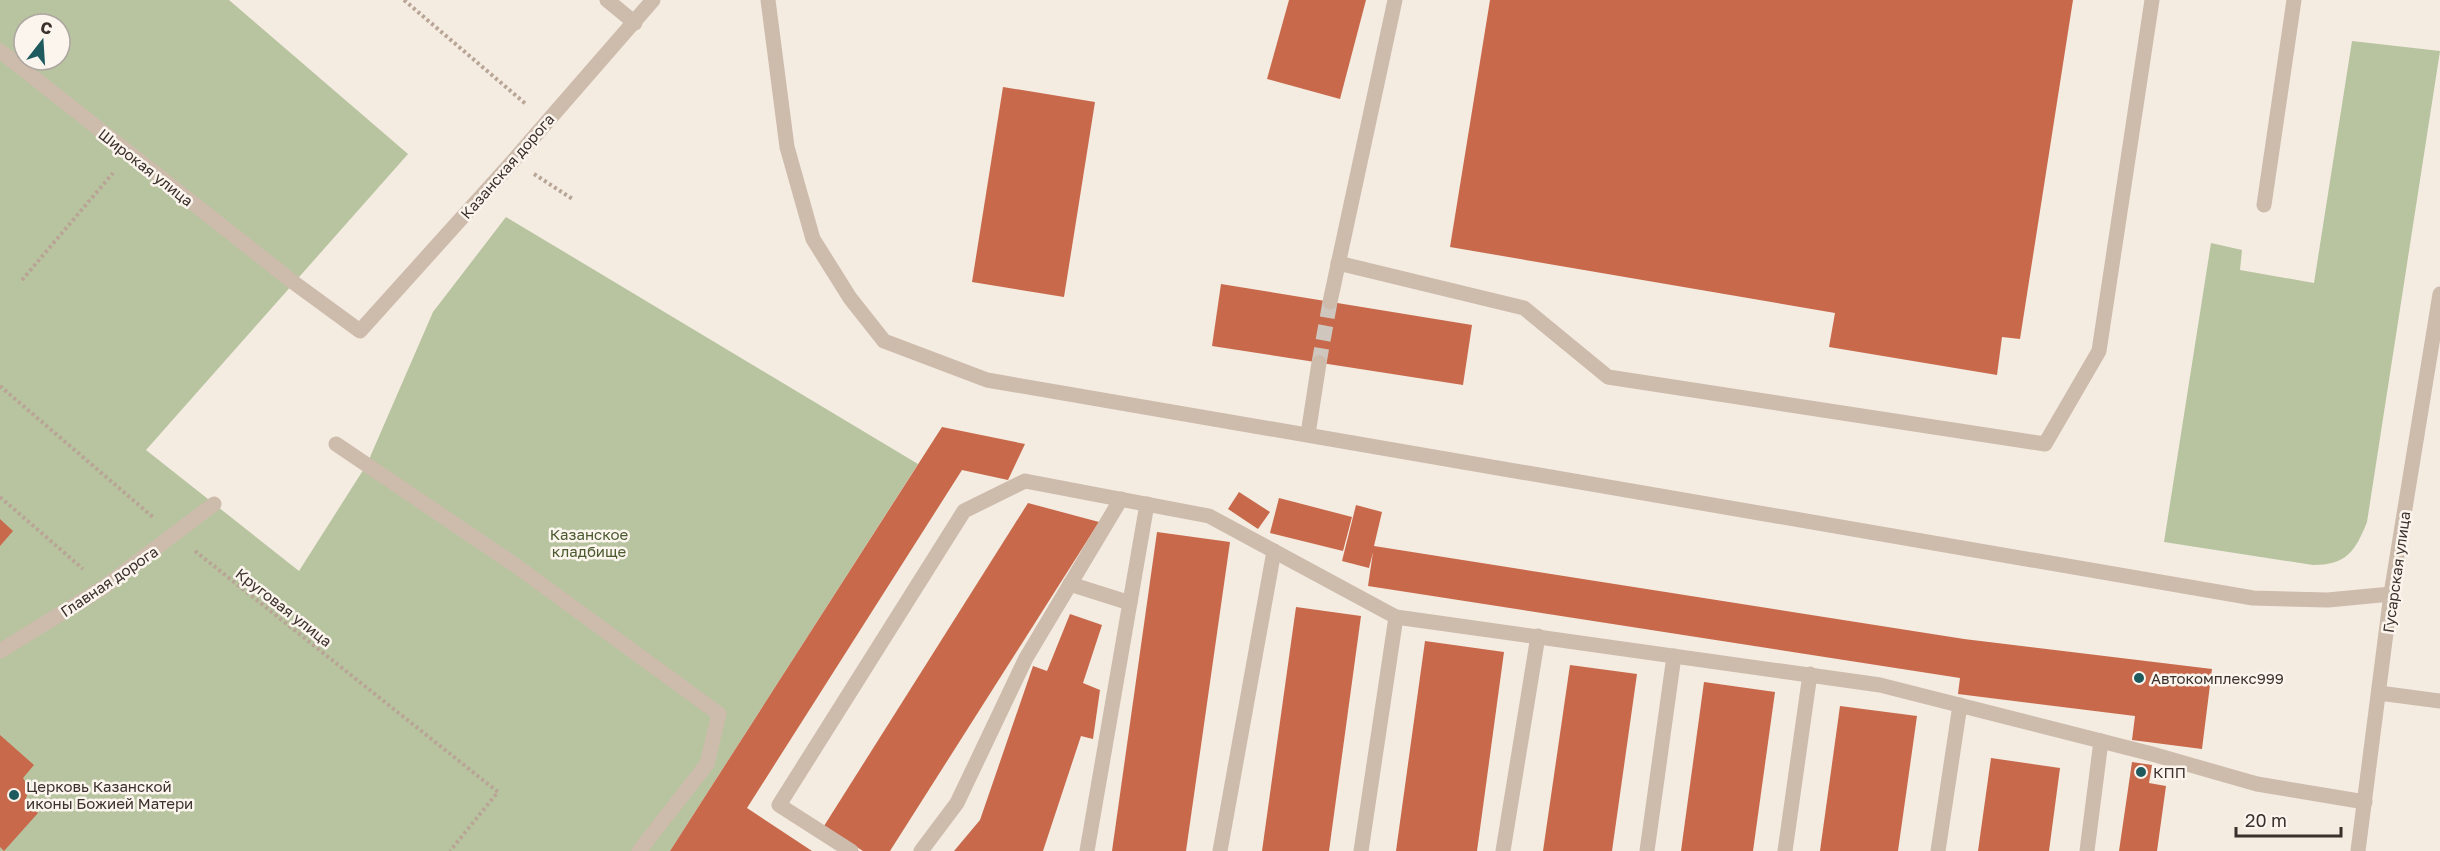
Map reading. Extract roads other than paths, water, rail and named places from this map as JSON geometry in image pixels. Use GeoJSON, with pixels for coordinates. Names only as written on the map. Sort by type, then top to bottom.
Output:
{"type":"FeatureCollection","features":[{"type":"Feature","properties":{"kind":"street"},"geometry":{"type":"LineString","coordinates":[[607,0],[635,22]]}},
{"type":"Feature","properties":{"kind":"street","name":"Казанская дорога"},"geometry":{"type":"LineString","coordinates":[[360,331],[513,161],[653,0]]}},
{"type":"Feature","properties":{"kind":"street"},"geometry":{"type":"LineString","coordinates":[[768,0],[787,147],[813,239],[850,298],[884,341],[987,380],[2253,598],[2328,600],[2391,594]]}},
{"type":"Feature","properties":{"kind":"street"},"geometry":{"type":"LineString","coordinates":[[1330,302],[1395,0]]}},
{"type":"Feature","properties":{"kind":"street"},"geometry":{"type":"LineString","coordinates":[[1338,263],[1524,308],[1608,377],[2045,444],[2099,351],[2152,0]]}},
{"type":"Feature","properties":{"kind":"street"},"geometry":{"type":"LineString","coordinates":[[2264,205],[2294,0]]}},
{"type":"Feature","properties":{"kind":"street","name":"Широкая улица"},"geometry":{"type":"LineString","coordinates":[[0,51],[293,282],[360,331]]}},
{"type":"Feature","properties":{"kind":"street","name":"Гусарская улица"},"geometry":{"type":"LineString","coordinates":[[2358,851],[2391,594],[2440,294]]}},
{"type":"Feature","properties":{"kind":"street"},"geometry":{"type":"LineString","coordinates":[[1308,434],[1319,363]]}},
{"type":"Feature","properties":{"kind":"street"},"geometry":{"type":"LineString","coordinates":[[336,444],[506,559],[719,714],[708,764],[639,851]]}},
{"type":"Feature","properties":{"kind":"street"},"geometry":{"type":"LineString","coordinates":[[851,851],[779,805],[964,511],[1025,481],[1209,516],[1396,616],[1880,685],[2101,741],[2257,784],[2365,802]]}},
{"type":"Feature","properties":{"kind":"street"},"geometry":{"type":"LineString","coordinates":[[921,851],[957,803],[1026,658],[1121,499]]}},
{"type":"Feature","properties":{"kind":"street","name":"Главная дорога"},"geometry":{"type":"LineString","coordinates":[[0,651],[104,587],[175,536],[214,504]]}},
{"type":"Feature","properties":{"kind":"street"},"geometry":{"type":"LineString","coordinates":[[1087,851],[1147,504]]}},
{"type":"Feature","properties":{"kind":"street"},"geometry":{"type":"LineString","coordinates":[[1220,851],[1274,551]]}},
{"type":"Feature","properties":{"kind":"street"},"geometry":{"type":"LineString","coordinates":[[1070,584],[1130,603]]}},
{"type":"Feature","properties":{"kind":"street"},"geometry":{"type":"LineString","coordinates":[[1361,851],[1396,616]]}},
{"type":"Feature","properties":{"kind":"street"},"geometry":{"type":"LineString","coordinates":[[1503,851],[1538,636]]}},
{"type":"Feature","properties":{"kind":"street"},"geometry":{"type":"LineString","coordinates":[[1647,851],[1674,656]]}},
{"type":"Feature","properties":{"kind":"street"},"geometry":{"type":"LineString","coordinates":[[1785,851],[1810,674]]}},
{"type":"Feature","properties":{"kind":"street"},"geometry":{"type":"LineString","coordinates":[[2379,693],[2440,701]]}},
{"type":"Feature","properties":{"kind":"street"},"geometry":{"type":"LineString","coordinates":[[1938,851],[1959,705]]}},
{"type":"Feature","properties":{"kind":"street"},"geometry":{"type":"LineString","coordinates":[[2087,851],[2101,741]]}},
{"type":"Feature","properties":{"kind":"tunnel"},"geometry":{"type":"LineString","coordinates":[[1319,363],[1330,302]]}},
{"type":"Feature","properties":{"kind":"place","name":"Автокомплекс999"},"geometry":{"type":"Point","coordinates":[2139,678]}},
{"type":"Feature","properties":{"kind":"place","name":"КПП"},"geometry":{"type":"Point","coordinates":[2141,772]}},
{"type":"Feature","properties":{"kind":"place","name":"Церковь Казанской иконы Божией Матери"},"geometry":{"type":"Point","coordinates":[14,795]}},
{"type":"Feature","properties":{"kind":"park label","name":"Казанское кладбище"},"geometry":{"type":"Point","coordinates":[589,542]}}]}
